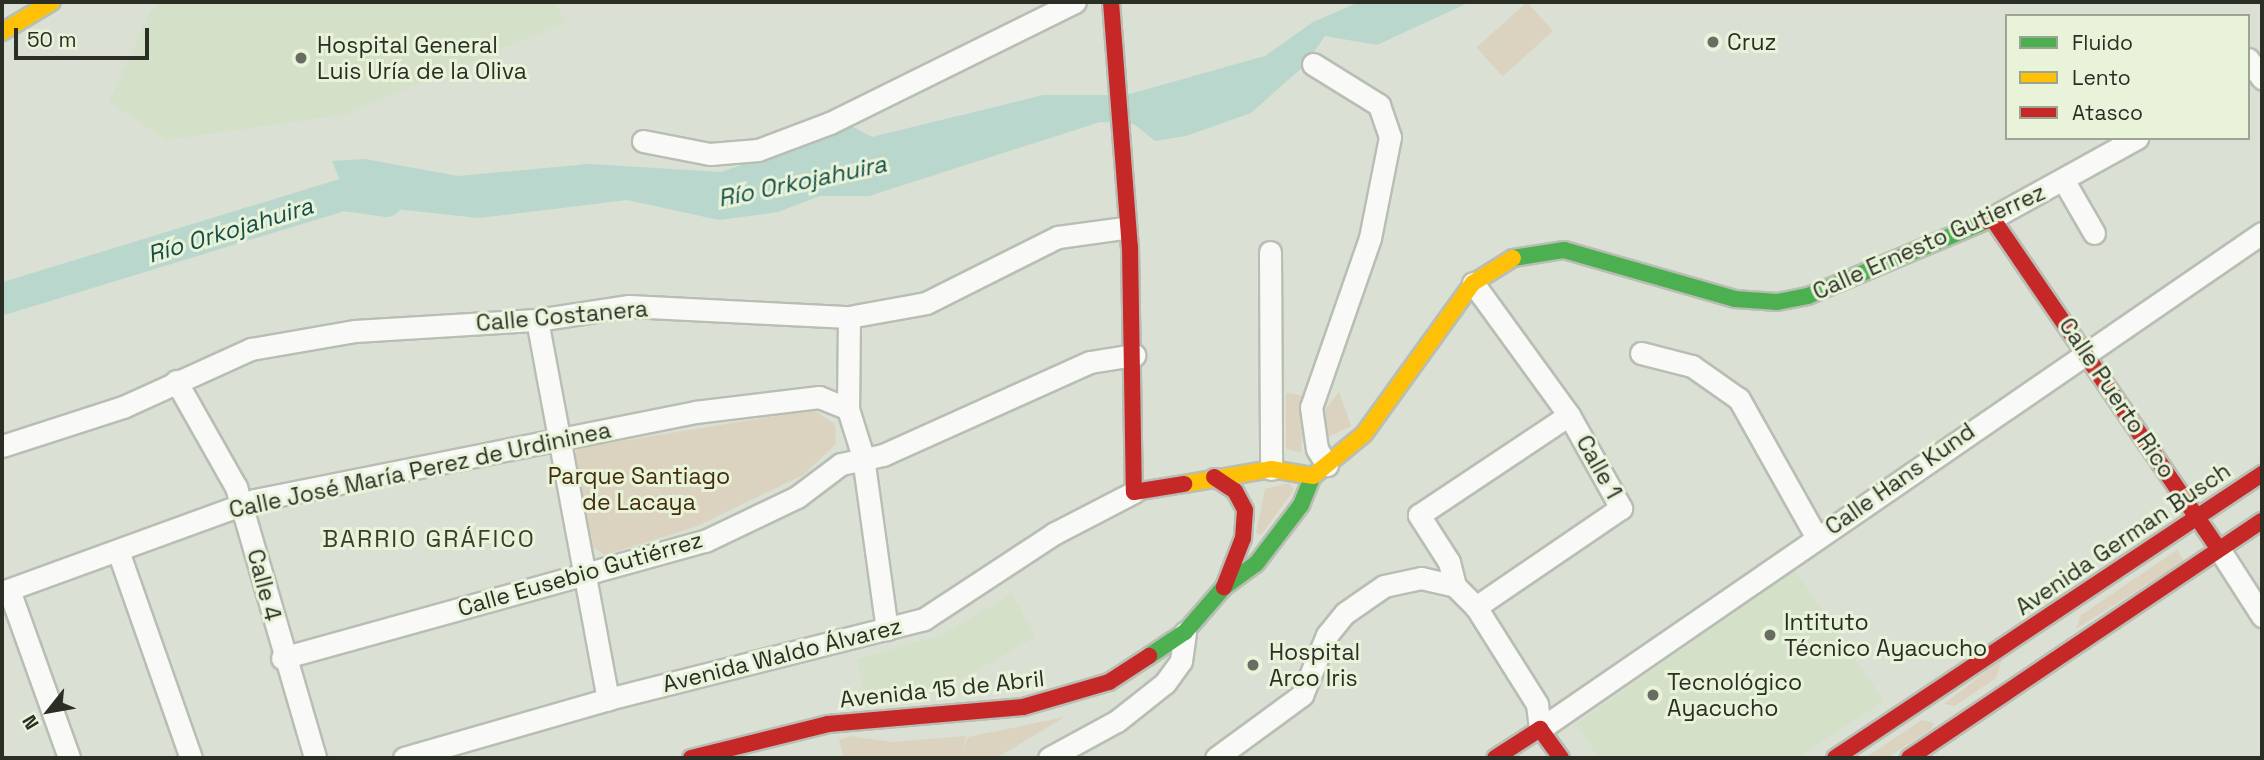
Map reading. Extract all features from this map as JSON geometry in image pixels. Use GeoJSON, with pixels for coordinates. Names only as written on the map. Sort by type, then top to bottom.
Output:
{"type":"FeatureCollection","features":[{"type":"Feature","properties":{"kind":"main road"},"geometry":{"type":"LineString","coordinates":[[2,32],[52,2]]}},
{"type":"Feature","properties":{"kind":"main road"},"geometry":{"type":"LineString","coordinates":[[1111,2],[1134,355],[1129,445],[1135,492],[1271,469],[1320,470],[1312,488],[1278,538],[1224,587]]}},
{"type":"Feature","properties":{"kind":"main road","name":"Calle Ernesto Gutierrez"},"geometry":{"type":"LineString","coordinates":[[1320,470],[1364,434],[1473,283],[1509,259],[1564,250],[1735,299],[1777,303],[1858,276],[1992,218]]}},
{"type":"Feature","properties":{"kind":"main road","name":"Calle Puerto Rico"},"geometry":{"type":"LineString","coordinates":[[1992,218],[2085,349],[2219,549]]}},
{"type":"Feature","properties":{"kind":"main road","name":"Avenida German Busch"},"geometry":{"type":"LineString","coordinates":[[1835,758],[2262,474]]}},
{"type":"Feature","properties":{"kind":"main road"},"geometry":{"type":"LineString","coordinates":[[1214,477],[1235,491],[1245,510],[1243,538],[1224,587]]}},
{"type":"Feature","properties":{"kind":"main road"},"geometry":{"type":"LineString","coordinates":[[1909,758],[2262,520]]}},
{"type":"Feature","properties":{"kind":"main road","name":"Avenida 15 de Abril"},"geometry":{"type":"LineString","coordinates":[[691,758],[828,724],[954,715],[1080,695],[1137,667],[1185,632],[1224,587]]}},
{"type":"Feature","properties":{"kind":"main road"},"geometry":{"type":"LineString","coordinates":[[1495,758],[1540,729],[1561,758]]}},
{"type":"Feature","properties":{"kind":"street"},"geometry":{"type":"LineString","coordinates":[[643,141],[710,154],[758,150],[830,123],[1075,2]]}},
{"type":"Feature","properties":{"kind":"street"},"geometry":{"type":"LineString","coordinates":[[2250,60],[2262,78]]}},
{"type":"Feature","properties":{"kind":"street"},"geometry":{"type":"LineString","coordinates":[[1313,64],[1379,105],[1390,137],[1370,238],[1311,407],[1320,470]]}},
{"type":"Feature","properties":{"kind":"street","name":"Calle Ernesto Gutierrez"},"geometry":{"type":"LineString","coordinates":[[1992,218],[2064,181],[2134,140]]}},
{"type":"Feature","properties":{"kind":"street"},"geometry":{"type":"LineString","coordinates":[[2064,181],[2094,233]]}},
{"type":"Feature","properties":{"kind":"street","name":"Calle Costanera"},"geometry":{"type":"LineString","coordinates":[[2,446],[123,407],[251,349],[329,336],[537,320],[629,306],[849,317],[926,303],[1058,237],[1124,228]]}},
{"type":"Feature","properties":{"kind":"street","name":"Calle Hans Kund"},"geometry":{"type":"LineString","coordinates":[[1540,729],[2085,349],[2262,233]]}},
{"type":"Feature","properties":{"kind":"street"},"geometry":{"type":"LineString","coordinates":[[1270,252],[1271,469]]}},
{"type":"Feature","properties":{"kind":"street","name":"Calle 1"},"geometry":{"type":"LineString","coordinates":[[1473,283],[1569,415],[1621,509],[1476,607]]}},
{"type":"Feature","properties":{"kind":"street"},"geometry":{"type":"LineString","coordinates":[[849,317],[848,409],[863,457],[887,629]]}},
{"type":"Feature","properties":{"kind":"street"},"geometry":{"type":"LineString","coordinates":[[537,320],[608,699]]}},
{"type":"Feature","properties":{"kind":"street"},"geometry":{"type":"LineString","coordinates":[[1640,352],[1692,366],[1739,399],[1816,537]]}},
{"type":"Feature","properties":{"kind":"street"},"geometry":{"type":"LineString","coordinates":[[863,457],[883,455],[1090,362],[1134,355]]}},
{"type":"Feature","properties":{"kind":"street","name":"Calle 4"},"geometry":{"type":"LineString","coordinates":[[177,381],[242,504],[282,658],[315,758]]}},
{"type":"Feature","properties":{"kind":"street","name":"Calle José María Perez de Urdininea"},"geometry":{"type":"LineString","coordinates":[[6,591],[242,504],[695,412],[819,397],[848,409]]}},
{"type":"Feature","properties":{"kind":"street"},"geometry":{"type":"LineString","coordinates":[[1540,729],[1537,704],[1476,607],[1455,586],[1449,562],[1419,515],[1569,415]]}},
{"type":"Feature","properties":{"kind":"street","name":"Calle Eusebio Gutiérrez"},"geometry":{"type":"LineString","coordinates":[[282,658],[749,523],[841,464],[863,457]]}},
{"type":"Feature","properties":{"kind":"street","name":"Avenida Waldo Álvarez"},"geometry":{"type":"LineString","coordinates":[[404,758],[608,699],[924,619],[1055,533],[1135,492]]}},
{"type":"Feature","properties":{"kind":"street","name":"Calle Puerto Rico"},"geometry":{"type":"LineString","coordinates":[[2219,549],[2262,616]]}},
{"type":"Feature","properties":{"kind":"street"},"geometry":{"type":"LineString","coordinates":[[118,551],[191,758]]}},
{"type":"Feature","properties":{"kind":"street"},"geometry":{"type":"LineString","coordinates":[[1216,758],[1302,695],[1327,635],[1362,598],[1421,578],[1455,586]]}},
{"type":"Feature","properties":{"kind":"street"},"geometry":{"type":"LineString","coordinates":[[6,591],[69,758]]}},
{"type":"Feature","properties":{"kind":"street"},"geometry":{"type":"LineString","coordinates":[[1049,758],[1117,721],[1165,683],[1181,661],[1185,632]]}},
{"type":"Feature","properties":{"kind":"shaded area","name":"Hospital General Luis Uría de la Oliva"},"geometry":{"type":"Polygon","coordinates":[[[163,2],[555,2],[566,22],[343,115],[166,140],[109,102],[151,10],[163,2]]]}},
{"type":"Feature","properties":{"kind":"shaded area","name":"Intituto Técnico Ayacucho"},"geometry":{"type":"Polygon","coordinates":[[[1795,570],[1884,701],[1797,758],[1599,758],[1576,724],[1795,570]]]}},
{"type":"Feature","properties":{"kind":"shaded area"},"geometry":{"type":"Polygon","coordinates":[[[1012,594],[1036,637],[961,679],[869,705],[856,659],[940,636],[1012,594]]]}},
{"type":"Feature","properties":{"kind":"green space"},"geometry":{"type":"Polygon","coordinates":[[[1527,2],[1553,31],[1503,76],[1476,48],[1527,2]]]}},
{"type":"Feature","properties":{"kind":"green space"},"geometry":{"type":"Polygon","coordinates":[[[1339,392],[1351,426],[1324,439],[1320,416],[1339,392]]]}},
{"type":"Feature","properties":{"kind":"green space"},"geometry":{"type":"Polygon","coordinates":[[[1286,393],[1306,396],[1301,453],[1286,449],[1286,393]]]}},
{"type":"Feature","properties":{"kind":"green space","name":"Parque Santiago de Lacaya"},"geometry":{"type":"Polygon","coordinates":[[[813,410],[835,424],[836,444],[803,475],[695,527],[605,555],[594,548],[574,455],[578,448],[813,410]]]}},
{"type":"Feature","properties":{"kind":"green space"},"geometry":{"type":"Polygon","coordinates":[[[1289,483],[1294,490],[1261,535],[1256,533],[1265,489],[1289,483]]]}},
{"type":"Feature","properties":{"kind":"green space"},"geometry":{"type":"Polygon","coordinates":[[[2177,550],[2184,561],[2076,629],[2081,615],[2177,550]]]}},
{"type":"Feature","properties":{"kind":"green space"},"geometry":{"type":"Polygon","coordinates":[[[2002,659],[1996,678],[1955,706],[1944,704],[2002,659]]]}},
{"type":"Feature","properties":{"kind":"green space"},"geometry":{"type":"Polygon","coordinates":[[[1065,717],[996,758],[959,758],[968,737],[1065,717]]]}},
{"type":"Feature","properties":{"kind":"green space"},"geometry":{"type":"Polygon","coordinates":[[[1922,720],[1934,723],[1931,729],[1887,758],[1865,758],[1922,720]]]}},
{"type":"Feature","properties":{"kind":"green space"},"geometry":{"type":"Polygon","coordinates":[[[850,736],[891,742],[966,736],[961,756],[951,758],[844,758],[839,740],[850,736]]]}},
{"type":"Feature","properties":{"kind":"water"},"geometry":{"type":"Polygon","coordinates":[[[1470,2],[1377,45],[1325,36],[1305,65],[1251,113],[1186,136],[1155,141],[1134,124],[1100,122],[869,196],[820,196],[778,212],[719,220],[627,200],[478,218],[350,204],[332,161],[365,159],[458,176],[589,164],[721,172],[853,127],[872,137],[1043,95],[1126,95],[1265,56],[1313,22],[1357,3],[1470,2]]]}},
{"type":"Feature","properties":{"kind":"waterway","name":"Río Orkojahuira"},"geometry":{"type":"LineString","coordinates":[[2,299],[343,195],[387,201]]}},
{"type":"Feature","properties":{"kind":"traffic: fast"},"geometry":{"type":"LineString","coordinates":[[1513,258],[1564,250],[1735,299],[1777,302],[1808,296],[1986,221]]}},
{"type":"Feature","properties":{"kind":"traffic: fast"},"geometry":{"type":"LineString","coordinates":[[1149,656],[1185,632],[1224,587],[1256,564],[1301,505],[1313,476]]}},
{"type":"Feature","properties":{"kind":"traffic: slow"},"geometry":{"type":"LineString","coordinates":[[2,32],[52,2]]}},
{"type":"Feature","properties":{"kind":"traffic: slow"},"geometry":{"type":"LineString","coordinates":[[1313,476],[1364,434],[1473,283],[1513,258]]}},
{"type":"Feature","properties":{"kind":"traffic: slow"},"geometry":{"type":"LineString","coordinates":[[1184,484],[1271,469],[1313,476]]}},
{"type":"Feature","properties":{"kind":"traffic: jam"},"geometry":{"type":"LineString","coordinates":[[1111,2],[1130,247],[1134,492],[1184,484]]}},
{"type":"Feature","properties":{"kind":"traffic: jam"},"geometry":{"type":"LineString","coordinates":[[1986,221],[1992,218],[2219,549]]}},
{"type":"Feature","properties":{"kind":"traffic: jam"},"geometry":{"type":"LineString","coordinates":[[1835,758],[2262,474]]}},
{"type":"Feature","properties":{"kind":"traffic: jam"},"geometry":{"type":"LineString","coordinates":[[1214,477],[1235,491],[1245,510],[1243,538],[1224,587]]}},
{"type":"Feature","properties":{"kind":"traffic: jam"},"geometry":{"type":"LineString","coordinates":[[1909,758],[2262,521]]}},
{"type":"Feature","properties":{"kind":"traffic: jam"},"geometry":{"type":"LineString","coordinates":[[691,758],[828,724],[1023,707],[1109,682],[1149,656]]}},
{"type":"Feature","properties":{"kind":"traffic: jam"},"geometry":{"type":"LineString","coordinates":[[1495,758],[1540,729],[1561,758]]}},
{"type":"Feature","properties":{"kind":"place","name":"Cruz"},"geometry":{"type":"Point","coordinates":[1713,42]}},
{"type":"Feature","properties":{"kind":"place","name":"Hospital General Luis Uría de la Oliva"},"geometry":{"type":"Point","coordinates":[301,58]}},
{"type":"Feature","properties":{"kind":"place","name":"Intituto Técnico Ayacucho"},"geometry":{"type":"Point","coordinates":[1770,635]}},
{"type":"Feature","properties":{"kind":"place","name":"Hospital Arco Iris"},"geometry":{"type":"Point","coordinates":[1253,665]}},
{"type":"Feature","properties":{"kind":"place","name":"Tecnológico Ayacucho"},"geometry":{"type":"Point","coordinates":[1653,695]}},
{"type":"Feature","properties":{"kind":"district","name":"BARRIO GRÁFICO"},"geometry":{"type":"Point","coordinates":[429,539]}}]}
